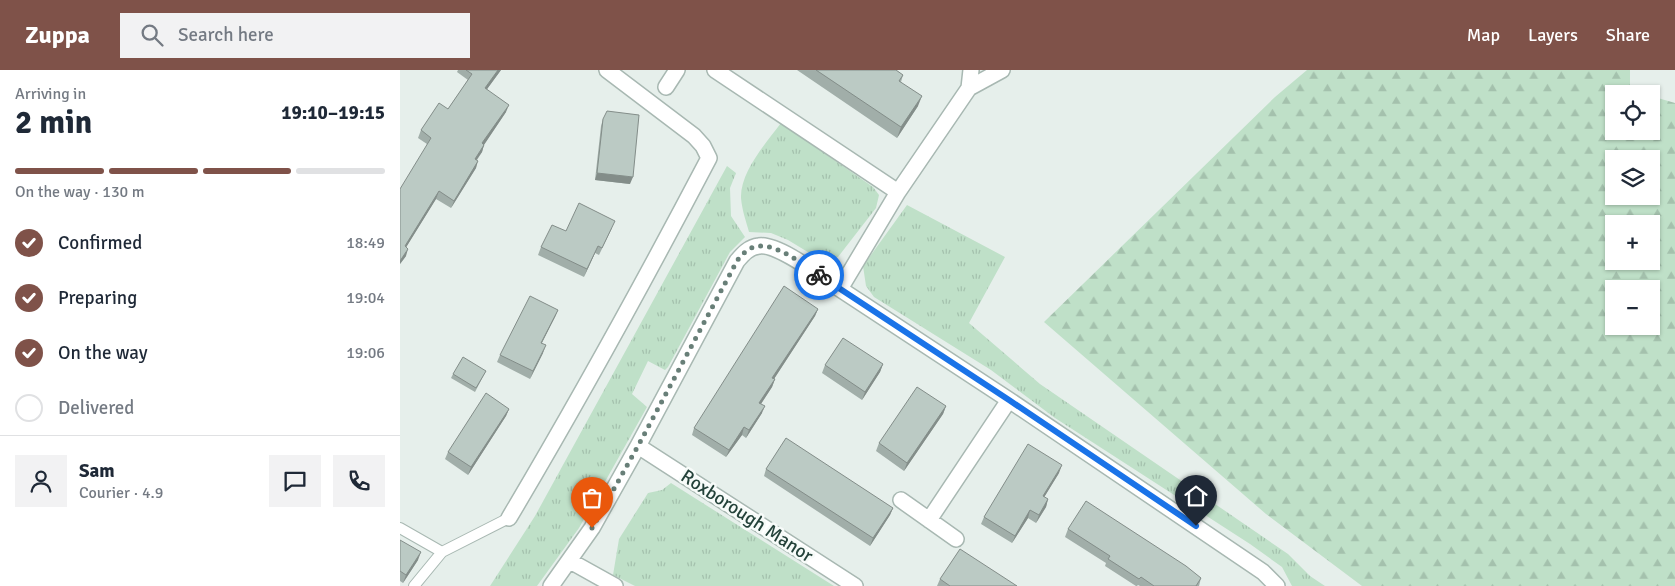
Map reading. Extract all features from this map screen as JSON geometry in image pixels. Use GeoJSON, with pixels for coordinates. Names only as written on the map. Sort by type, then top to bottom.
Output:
{"type":"FeatureCollection","features":[{"type":"Feature","properties":{"kind":"street"},"geometry":{"type":"LineString","coordinates":[[509,518],[629,308],[708,158],[703,146],[694,136],[608,70]]}},
{"type":"Feature","properties":{"kind":"street"},"geometry":{"type":"LineString","coordinates":[[666,87],[677,70]]}},
{"type":"Feature","properties":{"kind":"street"},"geometry":{"type":"LineString","coordinates":[[715,70],[898,192]]}},
{"type":"Feature","properties":{"kind":"street"},"geometry":{"type":"LineString","coordinates":[[969,88],[971,70]]}},
{"type":"Feature","properties":{"kind":"street"},"geometry":{"type":"LineString","coordinates":[[840,289],[898,192],[969,88],[1002,70]]}},
{"type":"Feature","properties":{"kind":"street"},"geometry":{"type":"LineString","coordinates":[[552,586],[592,528],[733,269],[746,251],[758,246],[772,247],[840,289],[1009,400],[1263,572],[1278,586]]}},
{"type":"Feature","properties":{"kind":"street"},"geometry":{"type":"LineString","coordinates":[[929,520],[1009,400]]}},
{"type":"Feature","properties":{"kind":"street","name":"Roxborough Manor"},"geometry":{"type":"LineString","coordinates":[[638,446],[855,586]]}},
{"type":"Feature","properties":{"kind":"street"},"geometry":{"type":"LineString","coordinates":[[901,500],[956,539]]}},
{"type":"Feature","properties":{"kind":"street"},"geometry":{"type":"LineString","coordinates":[[570,561],[615,586]]}},
{"type":"Feature","properties":{"kind":"lane"},"geometry":{"type":"LineString","coordinates":[[414,586],[442,552],[509,518]]}},
{"type":"Feature","properties":{"kind":"lane"},"geometry":{"type":"LineString","coordinates":[[400,528],[442,552]]}},
{"type":"Feature","properties":{"kind":"green space"},"geometry":{"type":"Polygon","coordinates":[[[1307,70],[1630,70],[1630,85],[1605,85],[1605,140],[1660,140],[1660,99],[1675,103],[1675,586],[1362,586],[1266,514],[1044,322],[1275,97],[1307,70]]]}},
{"type":"Feature","properties":{"kind":"green space"},"geometry":{"type":"Polygon","coordinates":[[[781,123],[873,187],[879,195],[876,208],[838,257],[821,260],[788,240],[771,233],[749,232],[743,211],[742,188],[749,168],[755,158],[781,123]]]}},
{"type":"Feature","properties":{"kind":"green space"},"geometry":{"type":"Polygon","coordinates":[[[727,166],[736,173],[730,188],[731,216],[745,237],[730,252],[668,367],[665,370],[648,361],[632,394],[647,407],[579,528],[537,586],[490,586],[535,516],[727,166]]]}},
{"type":"Feature","properties":{"kind":"green space"},"geometry":{"type":"Polygon","coordinates":[[[907,205],[1005,257],[969,323],[1040,384],[1288,554],[1310,576],[1325,586],[1292,586],[1282,567],[1250,544],[1055,418],[991,370],[874,297],[866,286],[863,266],[907,205]]]}},
{"type":"Feature","properties":{"kind":"green space"},"geometry":{"type":"Polygon","coordinates":[[[671,483],[834,586],[635,586],[613,575],[619,539],[648,493],[662,490],[671,483]]]}},
{"type":"Feature","properties":{"kind":"building"},"geometry":{"type":"Polygon","coordinates":[[[466,70],[498,70],[485,88],[509,105],[482,143],[484,145],[475,159],[478,161],[454,201],[439,191],[405,246],[408,249],[400,261],[400,189],[431,138],[421,130],[439,103],[448,109],[472,74],[466,70]]]}},
{"type":"Feature","properties":{"kind":"building"},"geometry":{"type":"Polygon","coordinates":[[[816,70],[896,70],[903,75],[899,81],[922,96],[901,127],[816,70]]]}},
{"type":"Feature","properties":{"kind":"building"},"geometry":{"type":"Polygon","coordinates":[[[607,111],[639,115],[633,177],[597,173],[603,119],[607,111]]]}},
{"type":"Feature","properties":{"kind":"building"},"geometry":{"type":"Polygon","coordinates":[[[579,203],[615,221],[602,248],[598,246],[587,269],[541,247],[552,225],[566,231],[579,203]]]}},
{"type":"Feature","properties":{"kind":"building"},"geometry":{"type":"Polygon","coordinates":[[[784,286],[818,309],[772,378],[775,379],[759,403],[765,406],[749,430],[744,427],[729,450],[694,428],[784,286]]]}},
{"type":"Feature","properties":{"kind":"building"},"geometry":{"type":"Polygon","coordinates":[[[530,296],[558,310],[541,343],[546,345],[533,371],[500,355],[530,296]]]}},
{"type":"Feature","properties":{"kind":"building"},"geometry":{"type":"Polygon","coordinates":[[[843,338],[883,364],[865,392],[825,365],[843,338]]]}},
{"type":"Feature","properties":{"kind":"building"},"geometry":{"type":"Polygon","coordinates":[[[463,357],[486,371],[476,388],[453,374],[463,357]]]}},
{"type":"Feature","properties":{"kind":"building"},"geometry":{"type":"Polygon","coordinates":[[[917,387],[946,406],[907,463],[879,443],[917,387]]]}},
{"type":"Feature","properties":{"kind":"building"},"geometry":{"type":"Polygon","coordinates":[[[486,393],[509,409],[471,467],[448,452],[486,393]]]}},
{"type":"Feature","properties":{"kind":"building"},"geometry":{"type":"Polygon","coordinates":[[[786,438],[893,508],[873,538],[766,469],[786,438]]]}},
{"type":"Feature","properties":{"kind":"building"},"geometry":{"type":"Polygon","coordinates":[[[1028,444],[1062,465],[1043,496],[1048,499],[1039,515],[1030,510],[1015,536],[984,517],[1028,444]]]}},
{"type":"Feature","properties":{"kind":"building"},"geometry":{"type":"Polygon","coordinates":[[[1086,501],[1186,566],[1201,578],[1196,586],[1154,586],[1141,577],[1139,579],[1108,559],[1110,556],[1068,529],[1086,501]]]}},
{"type":"Feature","properties":{"kind":"building"},"geometry":{"type":"Polygon","coordinates":[[[400,540],[421,552],[406,575],[400,571],[400,540]]]}},
{"type":"Feature","properties":{"kind":"building"},"geometry":{"type":"Polygon","coordinates":[[[960,549],[1017,586],[950,586],[940,579],[960,549]]]}},
{"type":"Feature","properties":{"kind":"way so far"},"geometry":{"type":"LineString","coordinates":[[592,528],[737,261],[746,251],[758,246],[772,247],[819,275]]}},
{"type":"Feature","properties":{"kind":"route"},"geometry":{"type":"LineString","coordinates":[[819,275],[1196,526]]}}]}
